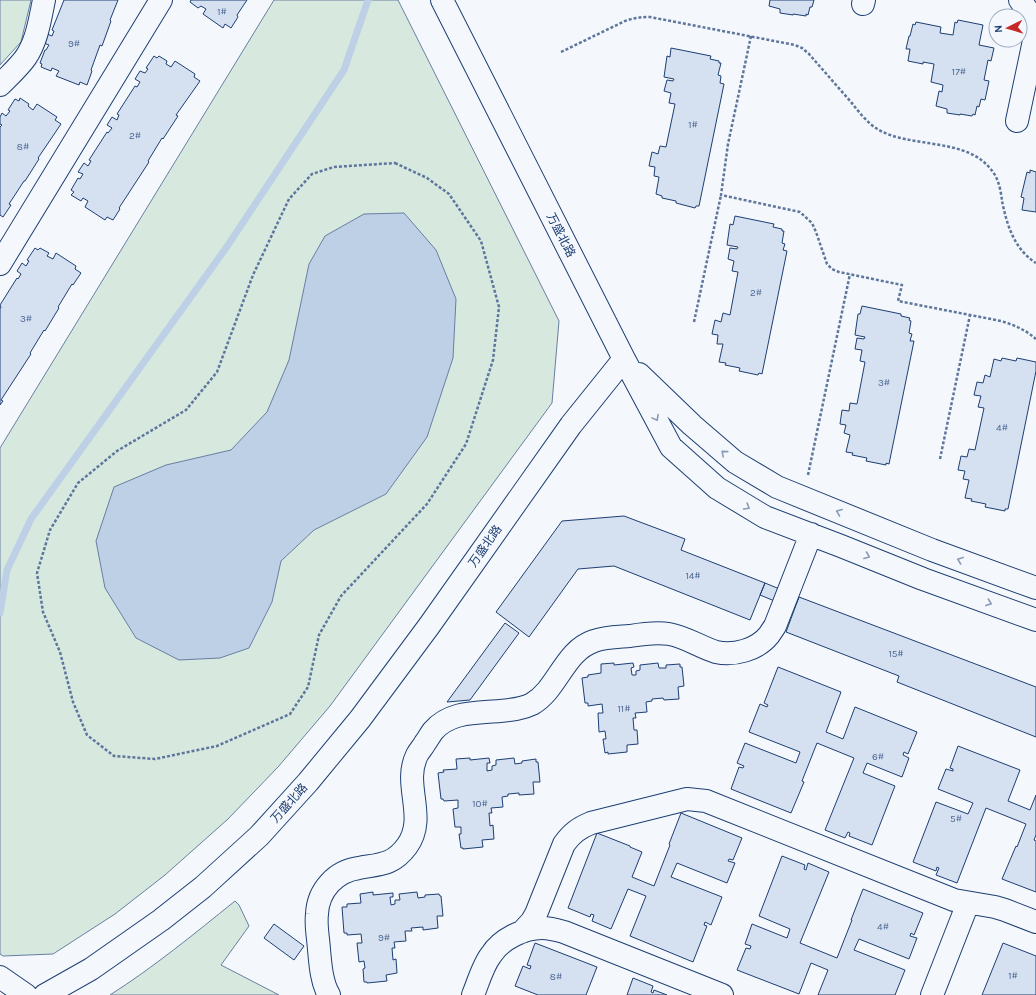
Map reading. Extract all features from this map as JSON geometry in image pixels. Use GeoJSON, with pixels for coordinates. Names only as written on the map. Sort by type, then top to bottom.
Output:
{"type":"FeatureCollection","features":[{"type":"Feature","properties":{"kind":"street"},"geometry":{"type":"LineString","coordinates":[[0,85],[22,62],[31,48],[35,38],[44,0]]}},
{"type":"Feature","properties":{"kind":"street"},"geometry":{"type":"LineString","coordinates":[[0,264],[161,0]]}},
{"type":"Feature","properties":{"kind":"street","name":"万盛北路"},"geometry":{"type":"LineString","coordinates":[[45,995],[91,969],[161,920],[203,887],[259,836],[308,782],[360,719],[433,620],[571,425],[624,359],[442,0]]}},
{"type":"Feature","properties":{"kind":"street"},"geometry":{"type":"LineString","coordinates":[[1020,0],[1036,22]]}},
{"type":"Feature","properties":{"kind":"street"},"geometry":{"type":"LineString","coordinates":[[1017,121],[1036,30]]}},
{"type":"Feature","properties":{"kind":"street"},"geometry":{"type":"LineString","coordinates":[[624,359],[692,425],[735,462],[777,487],[932,550],[1036,588]]}},
{"type":"Feature","properties":{"kind":"street"},"geometry":{"type":"LineString","coordinates":[[624,359],[671,447],[717,488],[765,517],[923,579],[1036,620]]}},
{"type":"Feature","properties":{"kind":"street"},"geometry":{"type":"LineString","coordinates":[[330,995],[324,984],[316,921],[320,898],[323,891],[332,880],[344,872],[385,864],[398,856],[409,844],[416,827],[412,774],[414,764],[417,755],[433,731],[448,719],[459,715],[516,709],[534,703],[548,689],[574,654],[586,644],[595,640],[662,633],[679,637],[716,652],[725,653],[752,648],[769,636],[775,626],[811,534]]}},
{"type":"Feature","properties":{"kind":"street"},"geometry":{"type":"LineString","coordinates":[[473,995],[491,955],[504,942],[528,927],[534,918],[564,844],[570,836],[582,826],[591,823],[687,799],[706,801],[954,900],[995,907],[1036,922]]}},
{"type":"Feature","properties":{"kind":"street"},"geometry":{"type":"LineString","coordinates":[[550,879],[549,900],[553,914],[562,928],[570,934]]}},
{"type":"Feature","properties":{"kind":"street"},"geometry":{"type":"LineString","coordinates":[[932,995],[968,903]]}},
{"type":"Feature","properties":{"kind":"street"},"geometry":{"type":"LineString","coordinates":[[522,932],[544,928],[554,929],[570,934],[722,995]]}},
{"type":"Feature","properties":{"kind":"street"},"geometry":{"type":"LineString","coordinates":[[0,977],[26,995]]}},
{"type":"Feature","properties":{"kind":"path"},"geometry":{"type":"LineString","coordinates":[[561,52],[624,21],[641,17],[650,17],[751,36],[795,45],[802,48],[809,54],[863,116],[878,130],[898,137],[954,148],[974,156],[984,162],[994,173],[1001,193],[1008,226],[1015,240],[1029,259],[1036,263]]}},
{"type":"Feature","properties":{"kind":"path"},"geometry":{"type":"LineString","coordinates":[[694,322],[722,195],[728,144],[751,36]]}},
{"type":"Feature","properties":{"kind":"path"},"geometry":{"type":"LineString","coordinates":[[395,163],[427,178],[449,194],[481,241],[499,307],[493,360],[466,444],[427,504],[341,596],[319,635],[308,687],[290,714],[217,746],[155,759],[114,756],[87,735],[73,702],[60,652],[43,612],[37,573],[50,530],[78,483],[117,451],[186,410],[217,372],[253,275],[289,199],[312,174],[334,167],[395,163]]}},
{"type":"Feature","properties":{"kind":"path"},"geometry":{"type":"LineString","coordinates":[[722,195],[800,212],[812,223],[827,264],[832,269],[839,272],[902,285],[898,300],[1001,321],[1022,329],[1036,339]]}},
{"type":"Feature","properties":{"kind":"path"},"geometry":{"type":"LineString","coordinates":[[803,498],[850,274]]}},
{"type":"Feature","properties":{"kind":"path"},"geometry":{"type":"LineString","coordinates":[[940,459],[970,315]]}},
{"type":"Feature","properties":{"kind":"shaded area"},"geometry":{"type":"Polygon","coordinates":[[[0,0],[31,0],[21,42],[0,65],[0,0]]]}},
{"type":"Feature","properties":{"kind":"shaded area"},"geometry":{"type":"Polygon","coordinates":[[[274,0],[398,0],[559,321],[552,403],[330,706],[278,767],[228,819],[165,875],[115,914],[53,954],[3,956],[0,954],[0,448],[274,0]]]}},
{"type":"Feature","properties":{"kind":"shaded area"},"geometry":{"type":"Polygon","coordinates":[[[235,901],[239,905],[249,926],[221,965],[279,995],[110,995],[158,962],[235,901]]]}},
{"type":"Feature","properties":{"kind":"water"},"geometry":{"type":"Polygon","coordinates":[[[404,213],[436,250],[456,299],[453,358],[427,437],[386,494],[314,530],[281,561],[272,602],[249,648],[220,658],[179,660],[136,638],[105,588],[96,541],[114,487],[166,465],[231,450],[267,412],[289,360],[309,264],[325,236],[364,214],[404,213]]]}},
{"type":"Feature","properties":{"kind":"building"},"geometry":{"type":"Polygon","coordinates":[[[64,0],[118,0],[102,46],[100,45],[87,85],[80,82],[79,85],[56,76],[59,71],[52,68],[51,71],[41,67],[42,64],[40,63],[45,50],[49,45],[44,43],[47,34],[52,36],[54,31],[52,30],[64,0]]]}},
{"type":"Feature","properties":{"kind":"building"},"geometry":{"type":"Polygon","coordinates":[[[191,0],[247,0],[237,15],[238,17],[231,28],[225,24],[223,28],[203,14],[206,9],[201,6],[198,8],[190,2],[191,0]]]}},
{"type":"Feature","properties":{"kind":"building"},"geometry":{"type":"Polygon","coordinates":[[[770,0],[814,0],[808,15],[806,14],[806,16],[780,13],[780,9],[769,6],[770,0]]]}},
{"type":"Feature","properties":{"kind":"building"},"geometry":{"type":"Polygon","coordinates":[[[958,20],[983,25],[979,45],[994,48],[991,61],[988,60],[984,80],[989,81],[985,100],[981,99],[979,107],[977,106],[975,115],[973,114],[972,116],[947,113],[947,109],[936,106],[939,91],[942,92],[943,85],[931,82],[934,64],[923,62],[923,64],[908,61],[910,49],[906,49],[913,24],[915,25],[916,22],[941,27],[940,33],[953,35],[955,22],[957,23],[958,20]]]}},
{"type":"Feature","properties":{"kind":"building"},"geometry":{"type":"Polygon","coordinates":[[[671,48],[711,56],[710,59],[721,63],[718,75],[721,76],[720,83],[724,84],[699,206],[696,206],[695,208],[662,198],[662,196],[656,194],[659,177],[654,176],[655,167],[649,166],[652,152],[658,154],[660,146],[666,147],[675,104],[669,103],[671,93],[664,91],[667,80],[673,81],[674,79],[664,77],[667,56],[670,57],[671,48]]]}},
{"type":"Feature","properties":{"kind":"building"},"geometry":{"type":"Polygon","coordinates":[[[154,56],[157,58],[159,56],[167,61],[166,64],[171,67],[175,61],[195,74],[194,77],[200,81],[176,115],[178,116],[163,139],[162,138],[113,220],[107,217],[105,220],[85,207],[88,201],[83,198],[81,201],[71,195],[74,192],[71,190],[78,178],[80,179],[83,174],[78,172],[84,163],[88,166],[91,161],[89,160],[107,132],[108,133],[112,128],[107,125],[112,117],[117,120],[119,115],[117,114],[135,86],[137,87],[140,82],[135,79],[140,71],[145,73],[148,69],[146,68],[154,56]]]}},
{"type":"Feature","properties":{"kind":"building"},"geometry":{"type":"Polygon","coordinates":[[[20,98],[29,104],[28,106],[33,110],[37,104],[57,117],[55,120],[61,124],[9,204],[11,205],[3,217],[0,215],[0,127],[2,125],[0,124],[0,117],[2,113],[6,116],[15,99],[19,101],[20,98]]]}},
{"type":"Feature","properties":{"kind":"building"},"geometry":{"type":"Polygon","coordinates":[[[1030,170],[1036,172],[1036,212],[1022,210],[1024,198],[1021,197],[1027,172],[1030,173],[1030,170]]]}},
{"type":"Feature","properties":{"kind":"building"},"geometry":{"type":"Polygon","coordinates":[[[735,216],[774,224],[773,227],[782,229],[782,231],[784,231],[782,243],[785,244],[783,250],[787,251],[762,374],[759,373],[758,375],[739,371],[740,368],[725,365],[726,363],[719,362],[723,344],[717,344],[718,335],[712,334],[715,320],[721,322],[723,313],[730,315],[738,272],[732,271],[734,261],[728,259],[730,248],[737,249],[738,247],[727,245],[730,224],[733,225],[735,216]]]}},
{"type":"Feature","properties":{"kind":"building"},"geometry":{"type":"Polygon","coordinates":[[[35,248],[38,250],[40,248],[49,253],[47,256],[53,259],[56,253],[76,266],[75,269],[81,273],[73,285],[72,284],[45,331],[44,330],[30,353],[31,354],[1,400],[3,401],[0,405],[0,305],[21,274],[17,271],[22,263],[26,266],[29,261],[27,260],[35,248]]]}},
{"type":"Feature","properties":{"kind":"building"},"geometry":{"type":"Polygon","coordinates":[[[862,306],[901,314],[901,316],[910,318],[909,320],[911,321],[909,333],[912,334],[910,341],[914,341],[889,464],[886,463],[886,465],[866,461],[867,458],[852,455],[853,453],[846,452],[850,435],[844,433],[846,425],[840,424],[842,410],[849,411],[850,403],[857,404],[865,362],[860,361],[862,350],[855,349],[857,338],[864,339],[865,337],[855,335],[858,314],[860,314],[862,306]]]}},
{"type":"Feature","properties":{"kind":"building"},"geometry":{"type":"Polygon","coordinates":[[[1002,358],[1016,361],[1017,358],[1036,362],[1036,371],[1008,509],[1005,509],[1005,511],[985,507],[986,504],[971,501],[972,499],[965,498],[969,480],[963,479],[965,471],[958,470],[961,456],[967,457],[969,449],[975,450],[984,408],[978,407],[981,396],[974,395],[977,382],[983,383],[985,375],[990,377],[994,359],[1001,361],[1002,358]]]}},
{"type":"Feature","properties":{"kind":"building"},"geometry":{"type":"Polygon","coordinates":[[[624,516],[685,539],[681,550],[765,583],[750,620],[614,566],[578,569],[529,637],[496,612],[562,521],[624,516]]]}},
{"type":"Feature","properties":{"kind":"building"},"geometry":{"type":"Polygon","coordinates":[[[765,583],[799,597],[794,609],[760,595],[765,583]]]}},
{"type":"Feature","properties":{"kind":"building"},"geometry":{"type":"Polygon","coordinates":[[[799,597],[1036,687],[1036,737],[897,682],[899,676],[786,632],[799,597]]]}},
{"type":"Feature","properties":{"kind":"building"},"geometry":{"type":"Polygon","coordinates":[[[505,623],[519,633],[470,700],[447,702],[505,623]]]}},
{"type":"Feature","properties":{"kind":"building"},"geometry":{"type":"Polygon","coordinates":[[[614,663],[614,665],[633,663],[634,667],[631,668],[632,675],[636,675],[636,671],[640,670],[640,665],[658,663],[659,668],[666,668],[666,665],[680,664],[680,667],[682,667],[684,686],[678,687],[679,699],[652,699],[652,701],[646,702],[647,712],[635,713],[636,718],[633,718],[634,730],[637,730],[638,744],[627,745],[627,752],[608,754],[608,752],[605,753],[603,739],[606,739],[605,731],[599,732],[598,713],[603,713],[602,704],[588,706],[588,703],[585,703],[582,678],[588,677],[588,675],[601,673],[601,664],[614,663]]]}},
{"type":"Feature","properties":{"kind":"building"},"geometry":{"type":"Polygon","coordinates":[[[778,667],[841,692],[826,732],[843,739],[855,707],[917,732],[908,754],[904,752],[903,755],[909,758],[902,777],[867,763],[863,773],[895,786],[872,845],[849,836],[850,833],[848,832],[845,838],[825,830],[854,758],[817,743],[802,781],[804,782],[791,813],[731,789],[739,767],[743,768],[744,766],[737,763],[745,743],[796,763],[800,752],[749,732],[760,704],[767,707],[768,705],[764,703],[778,667]]]}},
{"type":"Feature","properties":{"kind":"building"},"geometry":{"type":"Polygon","coordinates":[[[958,746],[1020,770],[1008,801],[1030,810],[1036,795],[1036,835],[1034,840],[1036,841],[1036,892],[1002,879],[1026,824],[986,808],[957,883],[936,875],[939,868],[937,867],[936,871],[913,862],[936,802],[968,814],[973,803],[938,789],[946,769],[953,771],[953,769],[950,768],[958,746]]]}},
{"type":"Feature","properties":{"kind":"building"},"geometry":{"type":"Polygon","coordinates":[[[470,758],[470,760],[489,758],[490,763],[487,763],[487,771],[492,770],[492,766],[496,765],[496,760],[514,758],[515,764],[522,763],[522,761],[536,759],[536,762],[538,762],[540,782],[533,782],[534,794],[508,794],[508,796],[502,797],[503,807],[491,808],[492,813],[489,813],[490,826],[493,825],[494,839],[482,840],[483,847],[463,849],[461,848],[459,834],[461,834],[461,827],[455,827],[453,809],[458,808],[458,800],[444,801],[441,799],[438,773],[444,772],[443,770],[457,769],[456,759],[470,758]]]}},
{"type":"Feature","properties":{"kind":"building"},"geometry":{"type":"Polygon","coordinates":[[[681,813],[742,838],[733,860],[729,859],[728,861],[735,863],[727,883],[677,863],[671,877],[722,897],[711,925],[705,922],[704,925],[707,926],[693,962],[630,936],[646,896],[628,889],[611,929],[592,921],[594,915],[591,914],[590,917],[568,908],[597,833],[642,852],[632,877],[654,886],[681,813]]]}},
{"type":"Feature","properties":{"kind":"building"},"geometry":{"type":"Polygon","coordinates":[[[782,856],[805,865],[804,869],[806,870],[808,863],[829,872],[800,943],[837,958],[863,889],[923,913],[914,935],[911,933],[910,936],[917,938],[909,959],[859,939],[854,950],[905,970],[895,995],[818,995],[828,970],[811,963],[799,994],[737,970],[746,948],[750,949],[751,946],[745,944],[752,924],[787,938],[790,929],[759,916],[782,856]]]}},
{"type":"Feature","properties":{"kind":"building"},"geometry":{"type":"Polygon","coordinates":[[[373,892],[373,895],[393,893],[393,897],[390,897],[391,905],[395,904],[395,900],[400,900],[399,894],[417,892],[418,898],[425,897],[425,895],[439,894],[441,896],[443,916],[437,916],[438,928],[423,930],[423,927],[411,928],[412,931],[405,931],[406,941],[394,942],[395,948],[392,948],[393,960],[396,959],[397,973],[386,975],[387,981],[367,983],[364,982],[364,961],[359,962],[357,943],[362,943],[361,934],[347,935],[347,933],[344,933],[342,907],[347,907],[347,904],[361,903],[360,894],[373,892]]]}},
{"type":"Feature","properties":{"kind":"building"},"geometry":{"type":"Polygon","coordinates":[[[274,924],[304,946],[294,960],[264,938],[274,924]]]}},
{"type":"Feature","properties":{"kind":"building"},"geometry":{"type":"Polygon","coordinates":[[[535,943],[597,967],[586,995],[538,995],[515,986],[523,966],[530,969],[531,966],[527,965],[535,943]]]}},
{"type":"Feature","properties":{"kind":"building"},"geometry":{"type":"Polygon","coordinates":[[[1003,943],[1036,956],[1036,995],[982,995],[1003,943]]]}},
{"type":"Feature","properties":{"kind":"building"},"geometry":{"type":"Polygon","coordinates":[[[633,978],[653,986],[651,992],[653,993],[654,990],[667,995],[627,995],[633,978]]]}},
{"type":"Feature","properties":{"kind":"waterway"},"geometry":{"type":"LineString","coordinates":[[0,613],[7,570],[31,519],[226,248],[344,70],[368,0]]}}]}
